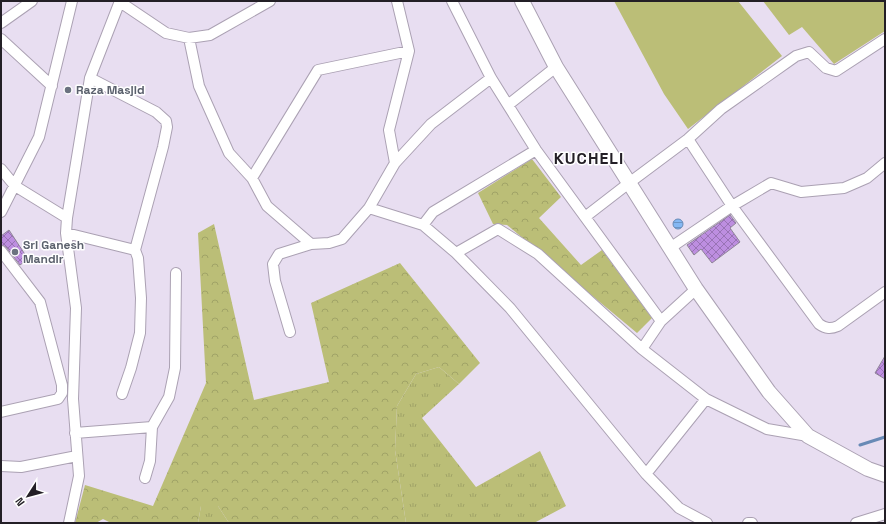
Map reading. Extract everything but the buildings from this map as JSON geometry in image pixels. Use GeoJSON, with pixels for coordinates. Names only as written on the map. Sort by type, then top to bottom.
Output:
{"type":"FeatureCollection","features":[{"type":"Feature","properties":{"kind":"street"},"geometry":{"type":"LineString","coordinates":[[1,23],[32,1]]}},
{"type":"Feature","properties":{"kind":"street"},"geometry":{"type":"LineString","coordinates":[[1,212],[39,137],[72,1]]}},
{"type":"Feature","properties":{"kind":"street"},"geometry":{"type":"LineString","coordinates":[[69,523],[79,476],[74,433],[73,399],[76,308],[66,233],[67,218],[90,78],[120,1],[166,33],[189,38],[210,35],[270,1]]}},
{"type":"Feature","properties":{"kind":"street"},"geometry":{"type":"LineString","coordinates":[[395,163],[389,130],[409,51],[397,1]]}},
{"type":"Feature","properties":{"kind":"street"},"geometry":{"type":"LineString","coordinates":[[452,1],[491,78],[536,150],[661,321]]}},
{"type":"Feature","properties":{"kind":"street"},"geometry":{"type":"LineString","coordinates":[[522,1],[556,67],[696,289],[769,392],[808,436]]}},
{"type":"Feature","properties":{"kind":"street"},"geometry":{"type":"LineString","coordinates":[[189,38],[199,86],[229,153],[252,178],[267,206],[311,244]]}},
{"type":"Feature","properties":{"kind":"street"},"geometry":{"type":"LineString","coordinates":[[1,39],[52,86]]}},
{"type":"Feature","properties":{"kind":"street"},"geometry":{"type":"LineString","coordinates":[[585,217],[629,182],[688,139],[721,108],[796,56],[809,52],[826,68],[836,71],[885,39]]}},
{"type":"Feature","properties":{"kind":"street"},"geometry":{"type":"LineString","coordinates":[[252,178],[318,70],[409,51]]}},
{"type":"Feature","properties":{"kind":"street"},"geometry":{"type":"LineString","coordinates":[[508,105],[556,67]]}},
{"type":"Feature","properties":{"kind":"street"},"geometry":{"type":"LineString","coordinates":[[90,78],[156,112],[166,120],[163,147],[135,250],[138,258],[141,298],[140,333],[131,368],[122,394]]}},
{"type":"Feature","properties":{"kind":"street"},"geometry":{"type":"LineString","coordinates":[[290,332],[275,281],[273,264],[279,254],[311,244],[329,243],[342,239],[369,208],[395,163],[431,124],[491,78]]}},
{"type":"Feature","properties":{"kind":"street"},"geometry":{"type":"LineString","coordinates":[[688,139],[732,206],[820,324],[825,328],[838,326],[885,292]]}},
{"type":"Feature","properties":{"kind":"street"},"geometry":{"type":"LineString","coordinates":[[423,225],[433,212],[536,150]]}},
{"type":"Feature","properties":{"kind":"street"},"geometry":{"type":"LineString","coordinates":[[670,248],[732,206],[771,183],[802,192],[844,188],[867,178],[885,163]]}},
{"type":"Feature","properties":{"kind":"street"},"geometry":{"type":"LineString","coordinates":[[1,169],[15,186],[67,218]]}},
{"type":"Feature","properties":{"kind":"street"},"geometry":{"type":"LineString","coordinates":[[369,208],[423,225],[456,253],[510,308],[646,474],[679,508],[707,523]]}},
{"type":"Feature","properties":{"kind":"street"},"geometry":{"type":"LineString","coordinates":[[456,253],[498,229],[538,254],[642,349],[706,399],[767,429],[808,436],[868,469],[885,475]]}},
{"type":"Feature","properties":{"kind":"street"},"geometry":{"type":"LineString","coordinates":[[66,233],[135,250]]}},
{"type":"Feature","properties":{"kind":"street"},"geometry":{"type":"LineString","coordinates":[[1,251],[40,302],[62,385],[62,393],[58,399],[1,412]]}},
{"type":"Feature","properties":{"kind":"street"},"geometry":{"type":"LineString","coordinates":[[145,478],[150,461],[152,427],[169,397],[176,368],[176,273]]}},
{"type":"Feature","properties":{"kind":"street"},"geometry":{"type":"LineString","coordinates":[[642,349],[661,321],[696,289]]}},
{"type":"Feature","properties":{"kind":"street"},"geometry":{"type":"LineString","coordinates":[[646,474],[706,399]]}},
{"type":"Feature","properties":{"kind":"street"},"geometry":{"type":"LineString","coordinates":[[74,433],[152,427]]}},
{"type":"Feature","properties":{"kind":"street"},"geometry":{"type":"LineString","coordinates":[[1,466],[21,468],[77,456]]}},
{"type":"Feature","properties":{"kind":"street"},"geometry":{"type":"LineString","coordinates":[[856,523],[885,514]]}},
{"type":"Feature","properties":{"kind":"green space"},"geometry":{"type":"Polygon","coordinates":[[[614,1],[738,1],[782,56],[688,129],[664,94],[614,1]]]}},
{"type":"Feature","properties":{"kind":"green space"},"geometry":{"type":"Polygon","coordinates":[[[763,1],[885,1],[885,31],[834,64],[802,27],[789,35],[763,1]]]}},
{"type":"Feature","properties":{"kind":"green space"},"geometry":{"type":"Polygon","coordinates":[[[532,159],[561,197],[539,218],[581,265],[602,250],[652,318],[637,333],[507,225],[493,224],[478,193],[532,159]]]}},
{"type":"Feature","properties":{"kind":"green space"},"geometry":{"type":"Polygon","coordinates":[[[214,224],[254,400],[329,382],[311,303],[400,263],[480,363],[459,384],[439,367],[416,374],[397,406],[395,450],[406,523],[229,523],[218,506],[201,506],[198,523],[111,523],[103,519],[96,523],[75,523],[85,485],[153,506],[206,383],[198,233],[214,224]]]}},
{"type":"Feature","properties":{"kind":"green space"},"geometry":{"type":"Polygon","coordinates":[[[439,367],[459,384],[422,418],[476,487],[540,451],[566,506],[534,523],[406,523],[395,450],[397,406],[416,374],[439,367]]]}},
{"type":"Feature","properties":{"kind":"green space"},"geometry":{"type":"Polygon","coordinates":[[[201,506],[218,506],[229,523],[198,523],[201,506]]]}},
{"type":"Feature","properties":{"kind":"water"},"geometry":{"type":"Polygon","coordinates":[[[676,219],[680,219],[682,220],[682,228],[676,229],[673,226],[673,222],[676,219]]]}},
{"type":"Feature","properties":{"kind":"waterway"},"geometry":{"type":"LineString","coordinates":[[860,445],[885,437]]}},
{"type":"Feature","properties":{"kind":"place","name":"Raza Masjid"},"geometry":{"type":"Point","coordinates":[68,90]}},
{"type":"Feature","properties":{"kind":"place","name":"Sri Ganesh Mandir"},"geometry":{"type":"Point","coordinates":[15,252]}},
{"type":"Feature","properties":{"kind":"district","name":"KUCHELI"},"geometry":{"type":"Point","coordinates":[589,158]}}]}
